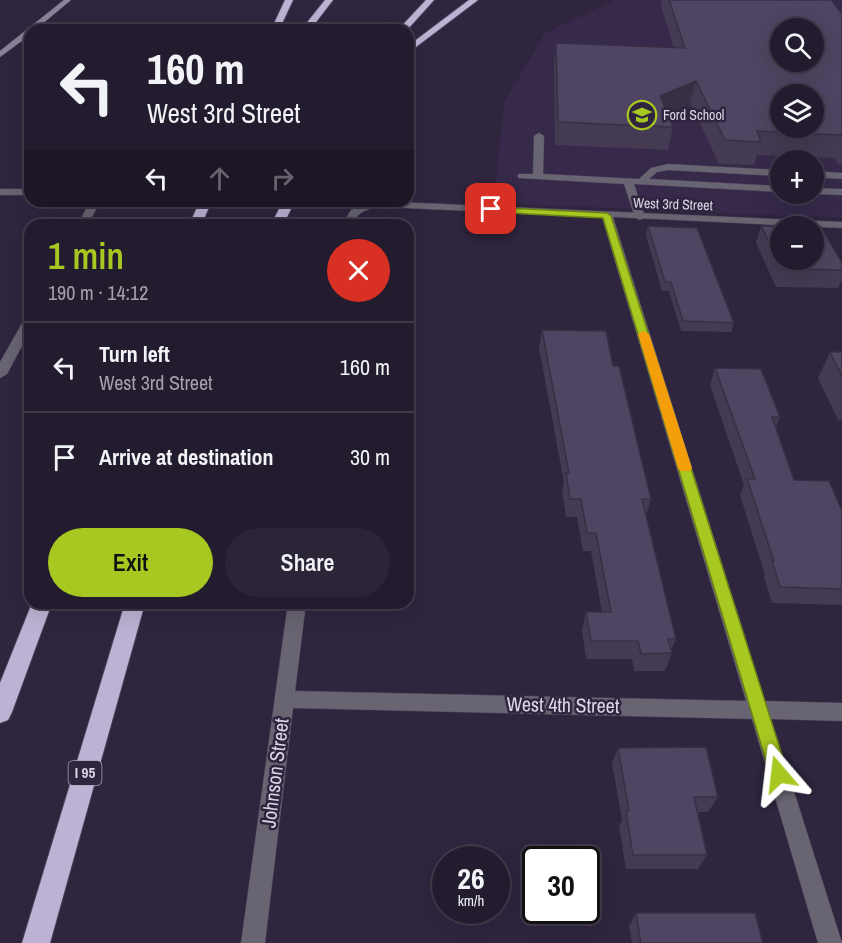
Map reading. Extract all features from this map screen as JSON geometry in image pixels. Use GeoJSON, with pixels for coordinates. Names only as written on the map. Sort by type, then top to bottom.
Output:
{"type":"FeatureCollection","features":[{"type":"Feature","properties":{"kind":"highway"},"geometry":{"type":"LineString","coordinates":[[278,24],[289,0]]}},
{"type":"Feature","properties":{"kind":"highway"},"geometry":{"type":"LineString","coordinates":[[310,24],[329,0]]}},
{"type":"Feature","properties":{"kind":"highway"},"geometry":{"type":"LineString","coordinates":[[408,24],[430,0]]}},
{"type":"Feature","properties":{"kind":"highway"},"geometry":{"type":"LineString","coordinates":[[414,45],[474,0]]}},
{"type":"Feature","properties":{"kind":"highway"},"geometry":{"type":"LineString","coordinates":[[0,712],[40,609]]}},
{"type":"Feature","properties":{"kind":"highway","name":"I 95"},"geometry":{"type":"LineString","coordinates":[[36,943],[133,609]]}},
{"type":"Feature","properties":{"kind":"street"},"geometry":{"type":"LineString","coordinates":[[38,24],[68,0]]}},
{"type":"Feature","properties":{"kind":"street"},"geometry":{"type":"LineString","coordinates":[[0,55],[24,36]]}},
{"type":"Feature","properties":{"kind":"street"},"geometry":{"type":"LineString","coordinates":[[538,177],[539,136]]}},
{"type":"Feature","properties":{"kind":"street"},"geometry":{"type":"LineString","coordinates":[[643,181],[645,176],[654,170],[668,167],[770,172]]}},
{"type":"Feature","properties":{"kind":"street"},"geometry":{"type":"LineString","coordinates":[[824,175],[842,176]]}},
{"type":"Feature","properties":{"kind":"street"},"geometry":{"type":"LineString","coordinates":[[521,176],[770,188]]}},
{"type":"Feature","properties":{"kind":"street"},"geometry":{"type":"LineString","coordinates":[[628,181],[639,217]]}},
{"type":"Feature","properties":{"kind":"street"},"geometry":{"type":"LineString","coordinates":[[824,191],[842,192]]}},
{"type":"Feature","properties":{"kind":"street"},"geometry":{"type":"LineString","coordinates":[[0,192],[24,192]]}},
{"type":"Feature","properties":{"kind":"street","name":"West 3rd Street"},"geometry":{"type":"LineString","coordinates":[[414,205],[607,216],[842,225]]}},
{"type":"Feature","properties":{"kind":"street","name":"West 3rd Street"},"geometry":{"type":"LineString","coordinates":[[349,219],[360,207]]}},
{"type":"Feature","properties":{"kind":"street"},"geometry":{"type":"LineString","coordinates":[[607,216],[830,943]]}},
{"type":"Feature","properties":{"kind":"street"},"geometry":{"type":"LineString","coordinates":[[0,374],[24,331]]}},
{"type":"Feature","properties":{"kind":"street","name":"Johnson Street"},"geometry":{"type":"LineString","coordinates":[[253,943],[296,609]]}},
{"type":"Feature","properties":{"kind":"street","name":"West 4th Street"},"geometry":{"type":"LineString","coordinates":[[285,699],[842,712]]}},
{"type":"Feature","properties":{"kind":"shaded area","name":"Ford School"},"geometry":{"type":"Polygon","coordinates":[[[614,0],[842,0],[842,218],[494,203],[504,103],[544,34],[614,0]]]}},
{"type":"Feature","properties":{"kind":"building"},"geometry":{"type":"Polygon","coordinates":[[[669,0],[831,0],[842,14],[842,135],[824,134],[824,84],[770,84],[770,132],[757,131],[761,142],[725,140],[696,81],[660,96],[673,127],[558,122],[556,43],[685,48],[669,0]]]}},
{"type":"Feature","properties":{"kind":"building"},"geometry":{"type":"Polygon","coordinates":[[[648,226],[697,228],[734,323],[683,321],[671,282],[665,282],[648,226]]]}},
{"type":"Feature","properties":{"kind":"building"},"geometry":{"type":"Polygon","coordinates":[[[761,226],[770,226],[770,244],[761,226]]]}},
{"type":"Feature","properties":{"kind":"building"},"geometry":{"type":"Polygon","coordinates":[[[824,232],[842,263],[842,270],[824,270],[824,232]]]}},
{"type":"Feature","properties":{"kind":"building"},"geometry":{"type":"Polygon","coordinates":[[[542,330],[606,331],[613,366],[619,366],[651,499],[642,499],[676,639],[668,639],[672,653],[641,654],[638,641],[591,641],[586,612],[611,612],[596,533],[587,533],[581,499],[570,499],[566,473],[569,473],[542,330]]]}},
{"type":"Feature","properties":{"kind":"building"},"geometry":{"type":"Polygon","coordinates":[[[830,352],[842,352],[842,376],[830,352]]]}},
{"type":"Feature","properties":{"kind":"building"},"geometry":{"type":"Polygon","coordinates":[[[715,368],[761,369],[780,417],[772,417],[794,480],[829,481],[842,511],[842,589],[780,587],[772,561],[774,561],[747,479],[755,479],[715,368]]]}},
{"type":"Feature","properties":{"kind":"building"},"geometry":{"type":"Polygon","coordinates":[[[706,747],[718,797],[694,797],[707,855],[633,855],[626,811],[629,811],[618,748],[706,747]]]}},
{"type":"Feature","properties":{"kind":"building"},"geometry":{"type":"Polygon","coordinates":[[[636,913],[755,913],[763,943],[641,943],[636,913]]]}},
{"type":"Feature","properties":{"kind":"slow traffic"},"geometry":{"type":"LineString","coordinates":[[643,334],[685,468]]}},
{"type":"Feature","properties":{"kind":"place","name":"Ford School"},"geometry":{"type":"Point","coordinates":[642,115]}},
{"type":"Feature","properties":{"kind":"route"},"geometry":{"type":"LineString","coordinates":[[491,209],[607,216],[779,774]]}}]}
